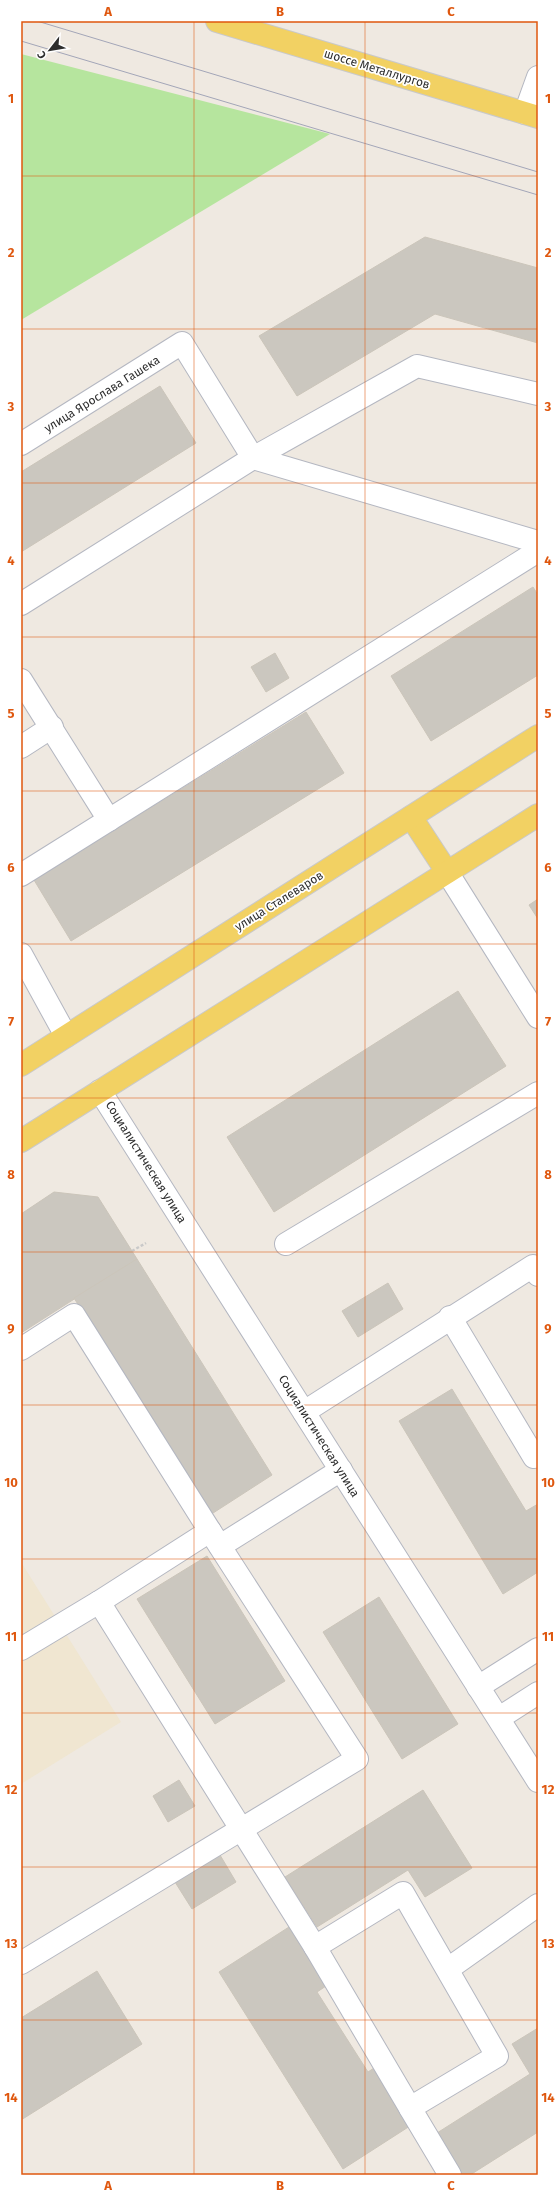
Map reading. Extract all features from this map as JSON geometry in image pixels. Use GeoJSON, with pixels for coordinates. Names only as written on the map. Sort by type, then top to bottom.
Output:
{"type":"FeatureCollection","features":[{"type":"Feature","properties":{"kind":"main road","name":"шоссе Металлургов"},"geometry":{"type":"LineString","coordinates":[[217,21],[532,115]]}},
{"type":"Feature","properties":{"kind":"main road","name":"улица Сталеваров"},"geometry":{"type":"LineString","coordinates":[[21,1065],[538,736]]}},
{"type":"Feature","properties":{"kind":"main road"},"geometry":{"type":"LineString","coordinates":[[21,1141],[538,815]]}},
{"type":"Feature","properties":{"kind":"main road"},"geometry":{"type":"LineString","coordinates":[[411,817],[447,872]]}},
{"type":"Feature","properties":{"kind":"street"},"geometry":{"type":"LineString","coordinates":[[532,115],[538,77]]}},
{"type":"Feature","properties":{"kind":"street","name":"улица Ярослава Гашека"},"geometry":{"type":"LineString","coordinates":[[21,444],[182,344],[253,458]]}},
{"type":"Feature","properties":{"kind":"street"},"geometry":{"type":"LineString","coordinates":[[21,604],[253,458],[417,366],[538,394]]}},
{"type":"Feature","properties":{"kind":"street"},"geometry":{"type":"LineString","coordinates":[[253,458],[538,542]]}},
{"type":"Feature","properties":{"kind":"street"},"geometry":{"type":"LineString","coordinates":[[21,875],[538,551]]}},
{"type":"Feature","properties":{"kind":"street"},"geometry":{"type":"LineString","coordinates":[[21,680],[52,727],[109,820]]}},
{"type":"Feature","properties":{"kind":"street"},"geometry":{"type":"LineString","coordinates":[[21,746],[52,727]]}},
{"type":"Feature","properties":{"kind":"street"},"geometry":{"type":"LineString","coordinates":[[447,872],[538,1017]]}},
{"type":"Feature","properties":{"kind":"street"},"geometry":{"type":"LineString","coordinates":[[21,954],[66,1036]]}},
{"type":"Feature","properties":{"kind":"street","name":"Социалистическая улица"},"geometry":{"type":"LineString","coordinates":[[100,1091],[538,1781]]}},
{"type":"Feature","properties":{"kind":"street"},"geometry":{"type":"LineString","coordinates":[[286,1244],[538,1092]]}},
{"type":"Feature","properties":{"kind":"street"},"geometry":{"type":"LineString","coordinates":[[304,1412],[450,1317],[533,1266],[538,1274]]}},
{"type":"Feature","properties":{"kind":"street"},"geometry":{"type":"LineString","coordinates":[[21,1349],[74,1315],[215,1539],[357,1759],[21,1963]]}},
{"type":"Feature","properties":{"kind":"street"},"geometry":{"type":"LineString","coordinates":[[450,1317],[534,1457],[538,1454]]}},
{"type":"Feature","properties":{"kind":"street"},"geometry":{"type":"LineString","coordinates":[[21,1649],[99,1602],[341,1470]]}},
{"type":"Feature","properties":{"kind":"street"},"geometry":{"type":"LineString","coordinates":[[99,1602],[315,1947],[450,2175]]}},
{"type":"Feature","properties":{"kind":"street"},"geometry":{"type":"LineString","coordinates":[[478,1687],[538,1649]]}},
{"type":"Feature","properties":{"kind":"street"},"geometry":{"type":"LineString","coordinates":[[498,1718],[538,1693]]}},
{"type":"Feature","properties":{"kind":"street"},"geometry":{"type":"LineString","coordinates":[[315,1947],[403,1893],[448,1969],[497,2056],[410,2108]]}},
{"type":"Feature","properties":{"kind":"street"},"geometry":{"type":"LineString","coordinates":[[448,1969],[538,1905]]}},
{"type":"Feature","properties":{"kind":"path"},"geometry":{"type":"LineString","coordinates":[[132,1251],[146,1243]]}},
{"type":"Feature","properties":{"kind":"shaded area"},"geometry":{"type":"Polygon","coordinates":[[[21,1562],[121,1722],[21,1784],[21,1562]]]}},
{"type":"Feature","properties":{"kind":"green space"},"geometry":{"type":"Polygon","coordinates":[[[21,54],[330,134],[21,320],[21,54]]]}},
{"type":"Feature","properties":{"kind":"building"},"geometry":{"type":"Polygon","coordinates":[[[425,237],[538,268],[538,343],[435,314],[297,396],[259,336],[425,237]]]}},
{"type":"Feature","properties":{"kind":"building"},"geometry":{"type":"Polygon","coordinates":[[[160,386],[196,443],[21,552],[21,472],[160,386]]]}},
{"type":"Feature","properties":{"kind":"building"},"geometry":{"type":"Polygon","coordinates":[[[533,587],[538,595],[538,675],[431,741],[391,676],[533,587]]]}},
{"type":"Feature","properties":{"kind":"building"},"geometry":{"type":"Polygon","coordinates":[[[275,653],[289,678],[266,692],[251,667],[275,653]]]}},
{"type":"Feature","properties":{"kind":"building"},"geometry":{"type":"Polygon","coordinates":[[[306,712],[344,773],[71,941],[34,880],[306,712]]]}},
{"type":"Feature","properties":{"kind":"building"},"geometry":{"type":"Polygon","coordinates":[[[538,899],[538,919],[529,905],[538,899]]]}},
{"type":"Feature","properties":{"kind":"building"},"geometry":{"type":"Polygon","coordinates":[[[458,991],[506,1066],[274,1212],[227,1137],[458,991]]]}},
{"type":"Feature","properties":{"kind":"building"},"geometry":{"type":"Polygon","coordinates":[[[54,1192],[98,1197],[137,1259],[21,1333],[21,1214],[54,1192]]]}},
{"type":"Feature","properties":{"kind":"building"},"geometry":{"type":"Polygon","coordinates":[[[137,1259],[272,1475],[210,1515],[74,1298],[137,1259]]]}},
{"type":"Feature","properties":{"kind":"building"},"geometry":{"type":"Polygon","coordinates":[[[388,1283],[403,1309],[358,1337],[342,1311],[388,1283]]]}},
{"type":"Feature","properties":{"kind":"building"},"geometry":{"type":"Polygon","coordinates":[[[452,1389],[526,1511],[538,1504],[538,1572],[503,1594],[399,1421],[452,1389]]]}},
{"type":"Feature","properties":{"kind":"building"},"geometry":{"type":"Polygon","coordinates":[[[207,1556],[285,1681],[215,1724],[137,1599],[207,1556]]]}},
{"type":"Feature","properties":{"kind":"building"},"geometry":{"type":"Polygon","coordinates":[[[379,1597],[458,1724],[402,1759],[323,1632],[379,1597]]]}},
{"type":"Feature","properties":{"kind":"building"},"geometry":{"type":"Polygon","coordinates":[[[179,1780],[195,1806],[168,1822],[153,1796],[179,1780]]]}},
{"type":"Feature","properties":{"kind":"building"},"geometry":{"type":"Polygon","coordinates":[[[423,1790],[472,1868],[425,1897],[408,1870],[317,1927],[285,1877],[423,1790]]]}},
{"type":"Feature","properties":{"kind":"building"},"geometry":{"type":"Polygon","coordinates":[[[220,1855],[236,1882],[192,1909],[175,1882],[220,1855]]]}},
{"type":"Feature","properties":{"kind":"building"},"geometry":{"type":"Polygon","coordinates":[[[289,1927],[326,1986],[317,1992],[368,2072],[377,2066],[413,2124],[343,2169],[219,1972],[289,1927]]]}},
{"type":"Feature","properties":{"kind":"building"},"geometry":{"type":"Polygon","coordinates":[[[97,1971],[142,2044],[21,2120],[21,2018],[97,1971]]]}},
{"type":"Feature","properties":{"kind":"building"},"geometry":{"type":"Polygon","coordinates":[[[538,2028],[538,2132],[470,2175],[463,2175],[437,2133],[530,2074],[512,2044],[538,2028]]]}},
{"type":"Feature","properties":{"kind":"tram line"},"geometry":{"type":"LineString","coordinates":[[37,21],[538,172]]}},
{"type":"Feature","properties":{"kind":"tram line"},"geometry":{"type":"LineString","coordinates":[[21,41],[538,195]]}}]}
